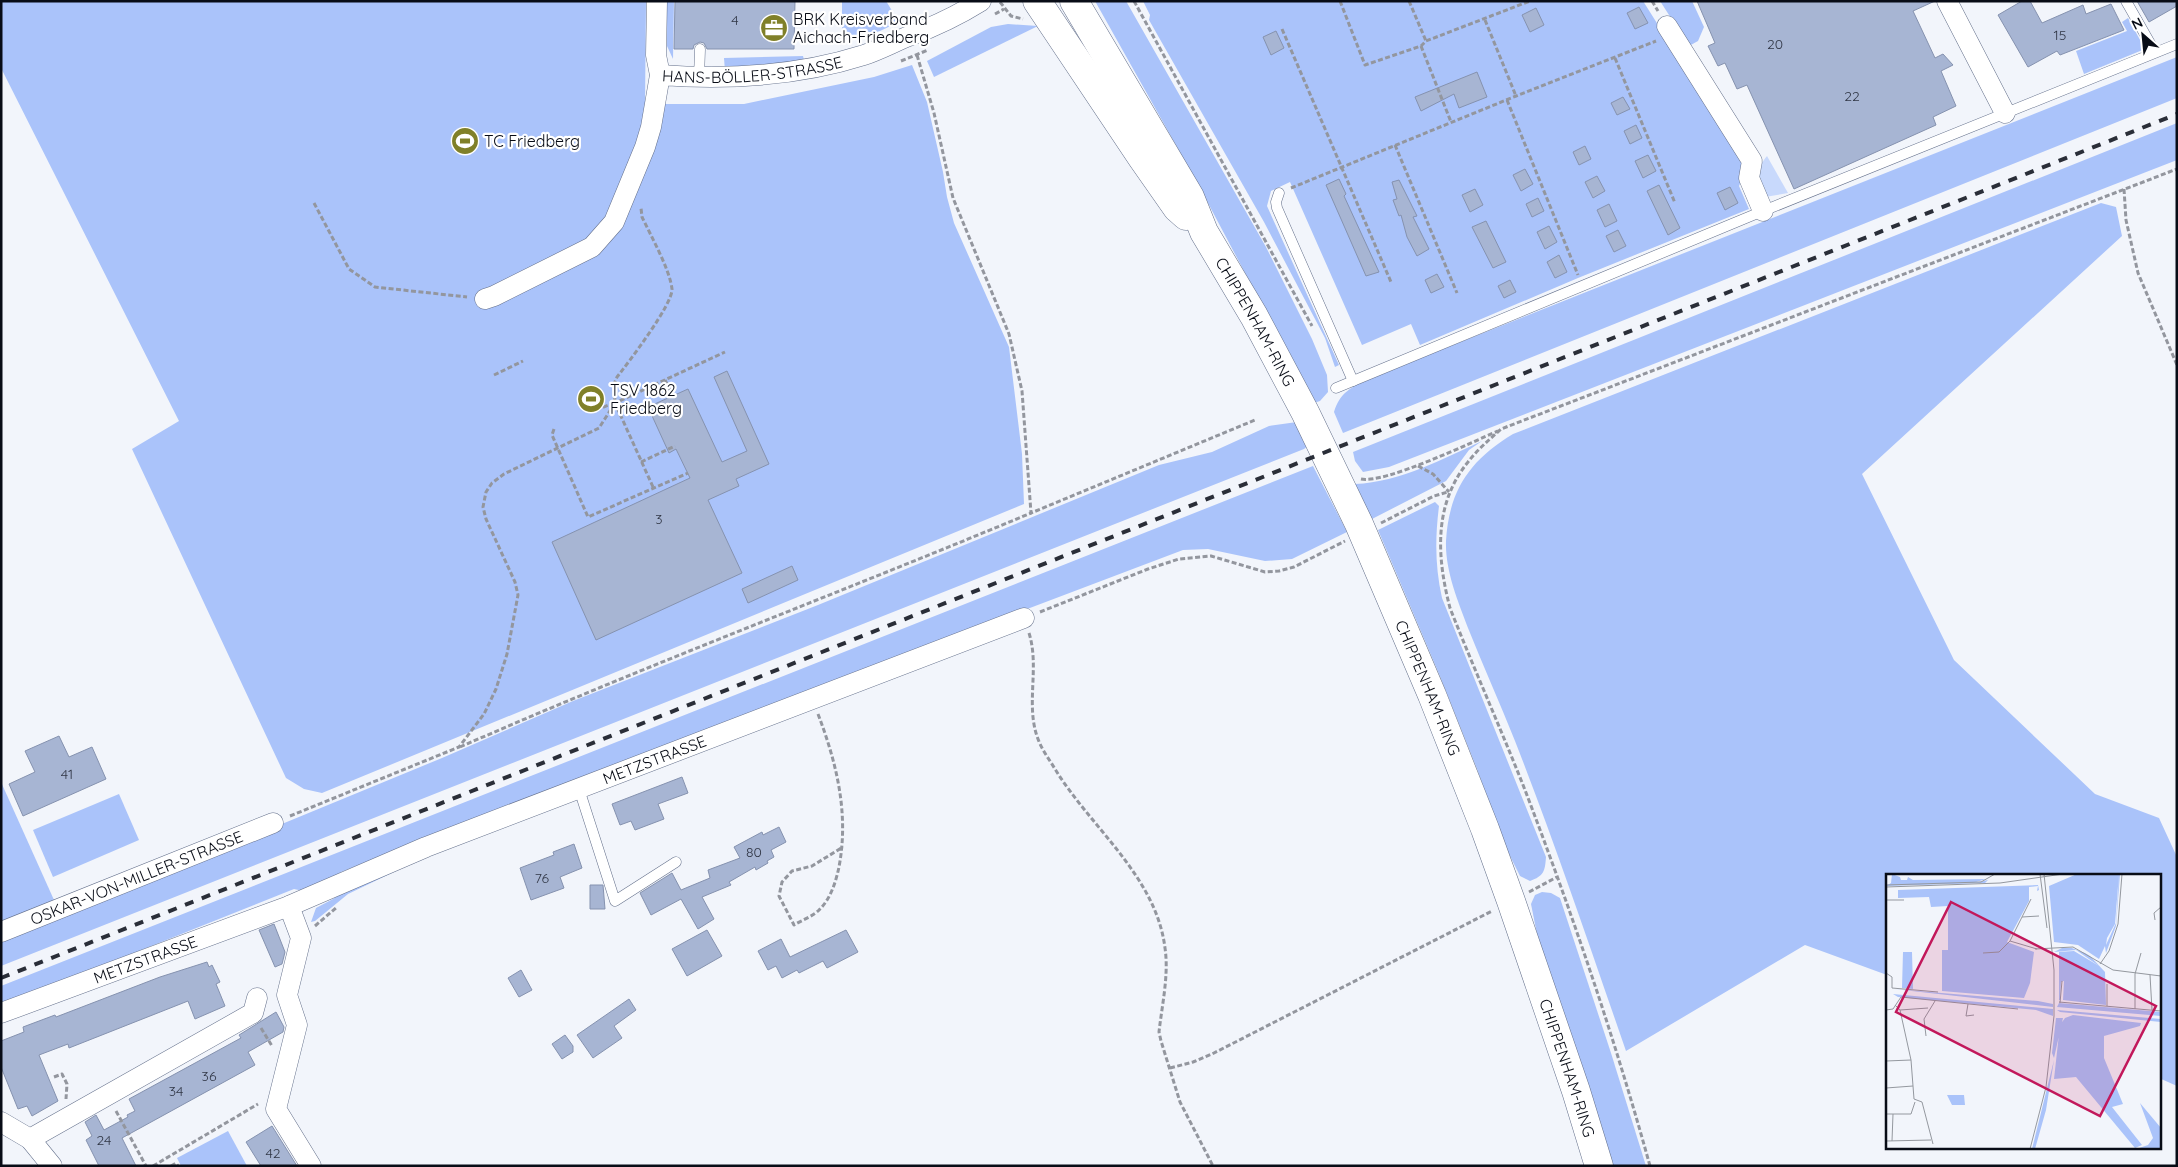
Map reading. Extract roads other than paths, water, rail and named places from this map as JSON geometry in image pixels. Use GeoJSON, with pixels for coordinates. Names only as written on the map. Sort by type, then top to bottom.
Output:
{"type":"FeatureCollection","features":[{"type":"Feature","properties":{"kind":"main road","name":"CHIPPENHAM-RING"},"geometry":{"type":"LineString","coordinates":[[1074,1],[1190,197],[1204,232],[1281,365],[1359,524],[1432,695],[1486,829],[1573,1082],[1599,1166]]}},
{"type":"Feature","properties":{"kind":"main road","name":"CHIPPENHAM-RING"},"geometry":{"type":"LineString","coordinates":[[1034,9],[1177,208],[1204,232]]}},
{"type":"Feature","properties":{"kind":"street"},"geometry":{"type":"LineString","coordinates":[[657,1],[656,55],[660,75]]}},
{"type":"Feature","properties":{"kind":"street","name":"HANS-BÖLLER-STRASSE"},"geometry":{"type":"LineString","coordinates":[[908,36],[954,1]]}},
{"type":"Feature","properties":{"kind":"street","name":"HANS-BÖLLER-STRASSE"},"geometry":{"type":"LineString","coordinates":[[485,298],[494,296],[592,247],[614,222],[647,140],[660,75],[699,78],[748,76],[822,66],[865,54],[933,28],[981,1]]}},
{"type":"Feature","properties":{"kind":"street"},"geometry":{"type":"LineString","coordinates":[[1946,1],[2005,113]]}},
{"type":"Feature","properties":{"kind":"street"},"geometry":{"type":"LineString","coordinates":[[1670,30],[1752,161],[1750,178],[1763,211]]}},
{"type":"Feature","properties":{"kind":"street","name":"METZSTRASSE"},"geometry":{"type":"LineString","coordinates":[[1,1013],[288,906],[426,847],[1024,618]]}},
{"type":"Feature","properties":{"kind":"street","name":"OSKAR-VON-MILLER-STRASSE"},"geometry":{"type":"LineString","coordinates":[[1,932],[273,823]]}},
{"type":"Feature","properties":{"kind":"street"},"geometry":{"type":"LineString","coordinates":[[288,906],[301,938],[288,995],[298,1025],[276,1109],[311,1166]]}},
{"type":"Feature","properties":{"kind":"street"},"geometry":{"type":"LineString","coordinates":[[30,1139],[108,1095],[255,1006]]}},
{"type":"Feature","properties":{"kind":"street"},"geometry":{"type":"LineString","coordinates":[[1,1122],[30,1139],[52,1166]]}},
{"type":"Feature","properties":{"kind":"lane"},"geometry":{"type":"LineString","coordinates":[[2126,1],[2155,52]]}},
{"type":"Feature","properties":{"kind":"lane"},"geometry":{"type":"LineString","coordinates":[[1336,388],[1763,211],[2177,44]]}},
{"type":"Feature","properties":{"kind":"lane"},"geometry":{"type":"LineString","coordinates":[[699,78],[700,49]]}},
{"type":"Feature","properties":{"kind":"lane"},"geometry":{"type":"LineString","coordinates":[[1279,193],[1276,202],[1277,208],[1353,381]]}},
{"type":"Feature","properties":{"kind":"lane"},"geometry":{"type":"LineString","coordinates":[[579,789],[615,901],[676,862]]}},
{"type":"Feature","properties":{"kind":"railway"},"geometry":{"type":"LineString","coordinates":[[1,978],[2177,114]]}},
{"type":"Feature","properties":{"kind":"place","name":"BRK Kreisverband Aichach-Friedberg"},"geometry":{"type":"Point","coordinates":[774,28]}},
{"type":"Feature","properties":{"kind":"place","name":"TC Friedberg"},"geometry":{"type":"Point","coordinates":[465,141]}},
{"type":"Feature","properties":{"kind":"place","name":"TSV 1862 Friedberg"},"geometry":{"type":"Point","coordinates":[591,399]}}]}
